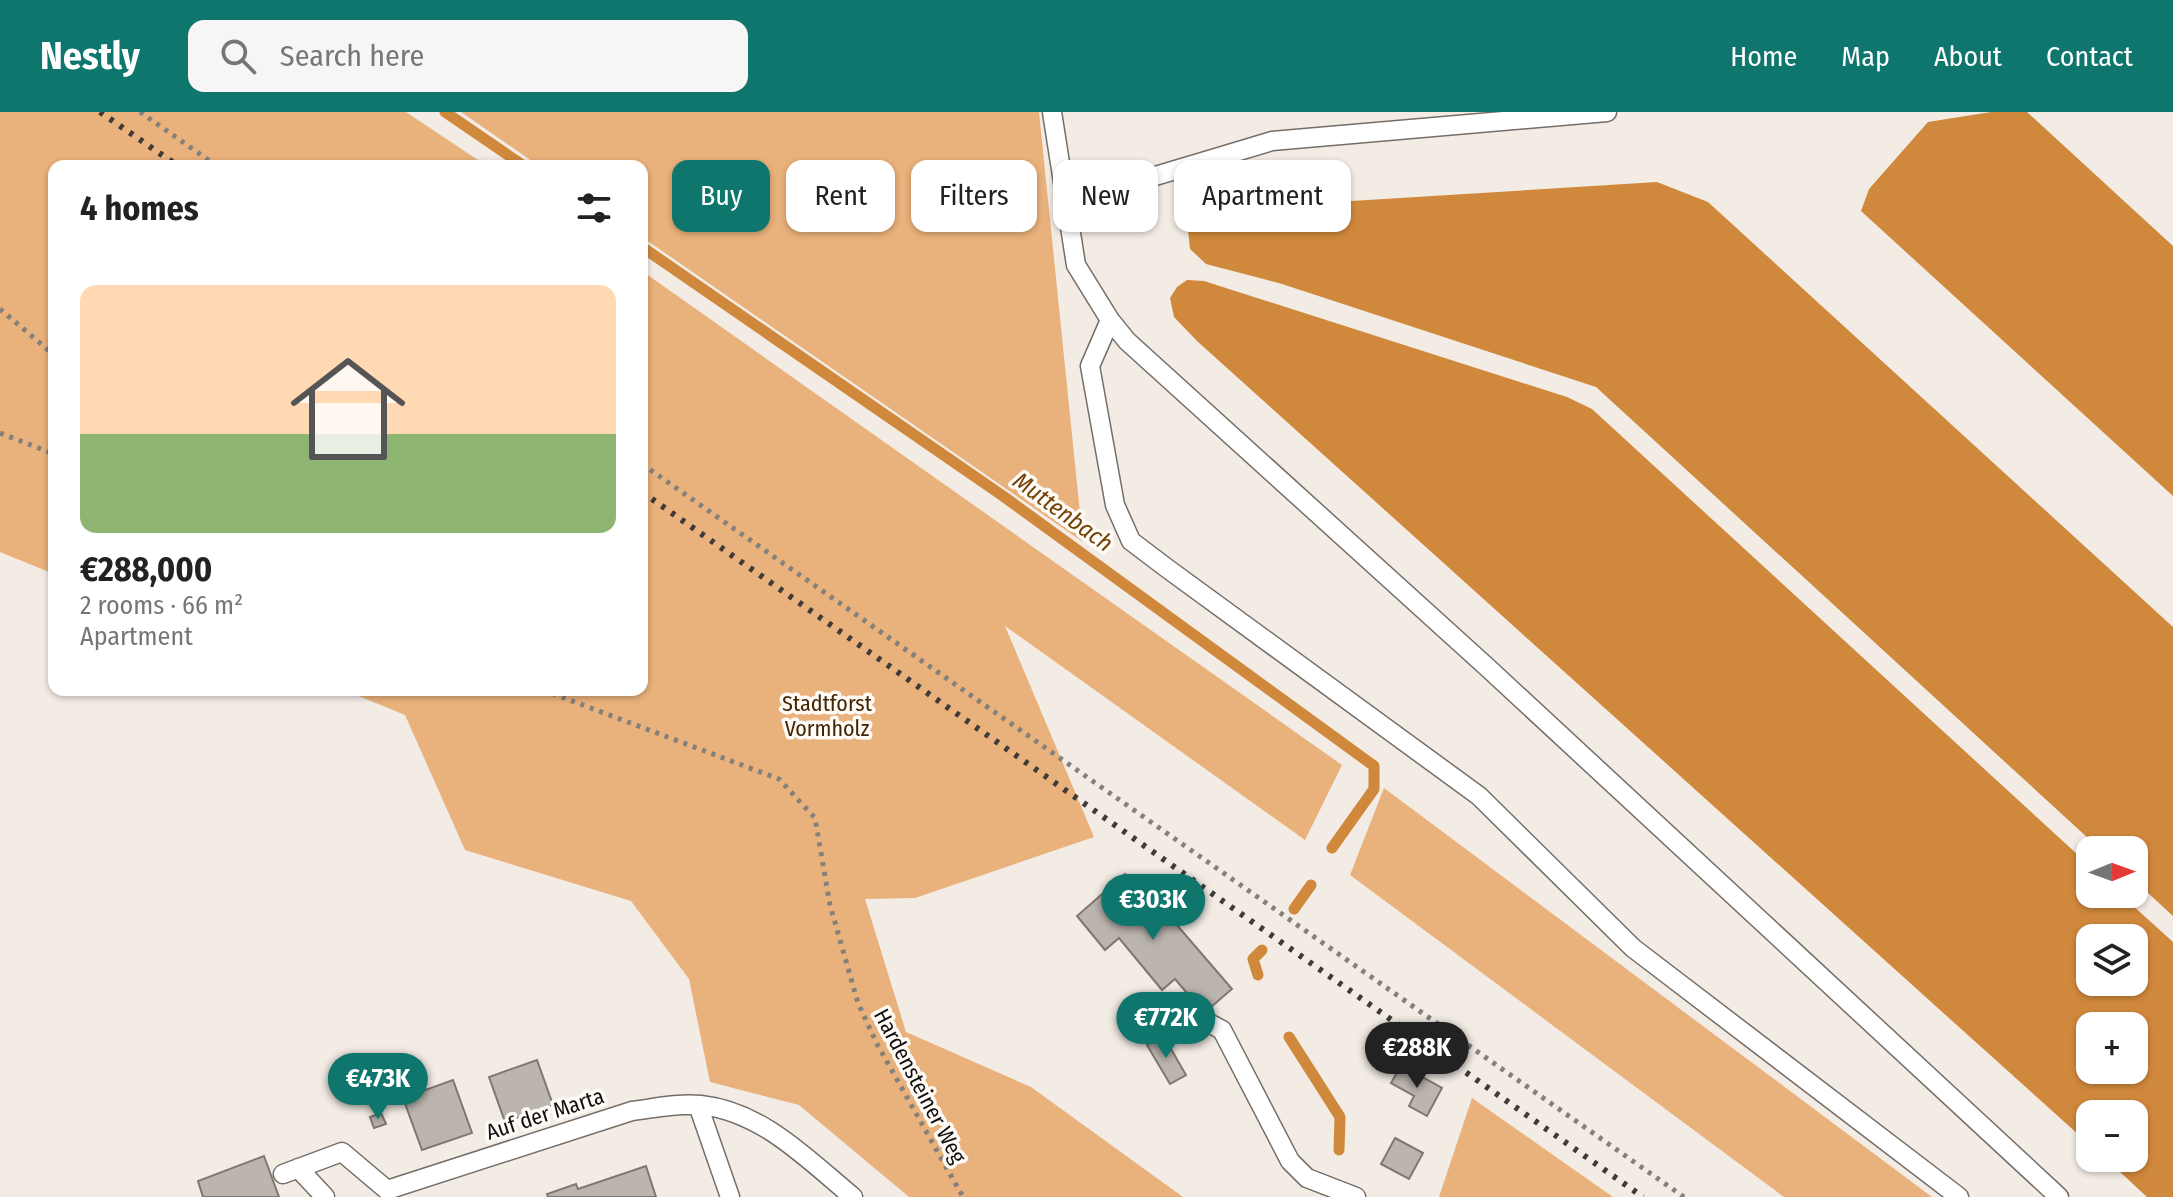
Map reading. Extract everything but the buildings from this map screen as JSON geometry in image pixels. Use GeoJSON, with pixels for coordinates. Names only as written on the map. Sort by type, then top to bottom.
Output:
{"type":"FeatureCollection","features":[{"type":"Feature","properties":{"kind":"lane"},"geometry":{"type":"LineString","coordinates":[[1052,112],[1059,160]]}},
{"type":"Feature","properties":{"kind":"lane"},"geometry":{"type":"LineString","coordinates":[[1158,175],[1272,141],[1607,112]]}},
{"type":"Feature","properties":{"kind":"lane"},"geometry":{"type":"LineString","coordinates":[[1070,232],[1076,265],[1110,320],[1127,341],[1488,668],[2059,1197]]}},
{"type":"Feature","properties":{"kind":"lane"},"geometry":{"type":"LineString","coordinates":[[1110,320],[1090,366],[1115,505],[1131,541],[1479,796],[1633,948],[1959,1197]]}},
{"type":"Feature","properties":{"kind":"lane"},"geometry":{"type":"LineString","coordinates":[[1179,1007],[1222,1030],[1290,1161],[1307,1178],[1356,1197]]}},
{"type":"Feature","properties":{"kind":"lane"},"geometry":{"type":"LineString","coordinates":[[698,1105],[730,1197]]}},
{"type":"Feature","properties":{"kind":"lane","name":"Auf der Marta"},"geometry":{"type":"LineString","coordinates":[[325,1197],[291,1171],[342,1152],[387,1190],[632,1111],[698,1105],[727,1110],[752,1119],[779,1136],[853,1197]]}},
{"type":"Feature","properties":{"kind":"path"},"geometry":{"type":"LineString","coordinates":[[140,112],[208,160]]}},
{"type":"Feature","properties":{"kind":"path"},"geometry":{"type":"LineString","coordinates":[[0,309],[48,350]]}},
{"type":"Feature","properties":{"kind":"path"},"geometry":{"type":"LineString","coordinates":[[0,433],[48,452]]}},
{"type":"Feature","properties":{"kind":"path"},"geometry":{"type":"LineString","coordinates":[[648,468],[1684,1197]]}},
{"type":"Feature","properties":{"kind":"path","name":"Hardensteiner Weg"},"geometry":{"type":"LineString","coordinates":[[559,696],[779,779],[815,818],[830,905],[858,1003],[877,1044],[963,1197]]}},
{"type":"Feature","properties":{"kind":"green space"},"geometry":{"type":"Polygon","coordinates":[[[0,112],[406,112],[478,160],[48,160],[48,572],[0,552],[0,112]]]}},
{"type":"Feature","properties":{"kind":"green space"},"geometry":{"type":"Polygon","coordinates":[[[461,112],[1039,112],[1083,542],[648,241],[648,160],[530,160],[461,112]]]}},
{"type":"Feature","properties":{"kind":"green space","name":"Stadtforst Vormholz"},"geometry":{"type":"Polygon","coordinates":[[[648,275],[1342,765],[1305,840],[1005,626],[1094,837],[915,898],[865,899],[906,1032],[1031,1087],[1183,1197],[909,1197],[799,1105],[710,1082],[689,979],[631,901],[465,850],[405,715],[359,696],[648,696],[648,275]]]}},
{"type":"Feature","properties":{"kind":"green space"},"geometry":{"type":"Polygon","coordinates":[[[1384,788],[1932,1197],[1784,1197],[1350,875],[1384,788]]]}},
{"type":"Feature","properties":{"kind":"green space"},"geometry":{"type":"Polygon","coordinates":[[[1472,1098],[1613,1197],[1439,1197],[1472,1098]]]}},
{"type":"Feature","properties":{"kind":"shaded area"},"geometry":{"type":"Polygon","coordinates":[[[1991,112],[2027,112],[2173,246],[2173,496],[1861,211],[1869,189],[1928,122],[1991,112]]]}},
{"type":"Feature","properties":{"kind":"shaded area"},"geometry":{"type":"Polygon","coordinates":[[[1657,182],[1708,202],[2173,627],[2173,916],[2148,893],[2148,836],[2086,836],[1596,387],[1282,284],[1206,264],[1190,249],[1188,232],[1351,232],[1351,201],[1657,182]]]}},
{"type":"Feature","properties":{"kind":"shaded area"},"geometry":{"type":"Polygon","coordinates":[[[1187,280],[1204,281],[1567,397],[1592,409],[2076,853],[2076,908],[2135,908],[2173,942],[2173,1197],[2147,1197],[2120,1172],[2148,1172],[2148,1100],[2076,1100],[2076,1132],[1197,341],[1174,317],[1170,298],[1177,287],[1187,280]]]}},
{"type":"Feature","properties":{"kind":"waterway","name":"Muttenbach"},"geometry":{"type":"LineString","coordinates":[[445,112],[515,160]]}},
{"type":"Feature","properties":{"kind":"waterway","name":"Muttenbach"},"geometry":{"type":"LineString","coordinates":[[648,251],[1003,496],[1374,766],[1374,789],[1332,848]]}},
{"type":"Feature","properties":{"kind":"waterway","name":"Muttenbach"},"geometry":{"type":"LineString","coordinates":[[1294,909],[1311,885]]}},
{"type":"Feature","properties":{"kind":"waterway","name":"Muttenbach"},"geometry":{"type":"LineString","coordinates":[[1258,975],[1253,959],[1262,950]]}},
{"type":"Feature","properties":{"kind":"waterway","name":"Muttenbach"},"geometry":{"type":"LineString","coordinates":[[1289,1037],[1340,1117],[1339,1150]]}},
{"type":"Feature","properties":{"kind":"railway"},"geometry":{"type":"LineString","coordinates":[[100,112],[169,160]]}},
{"type":"Feature","properties":{"kind":"railway"},"geometry":{"type":"LineString","coordinates":[[648,496],[1643,1197]]}}]}
